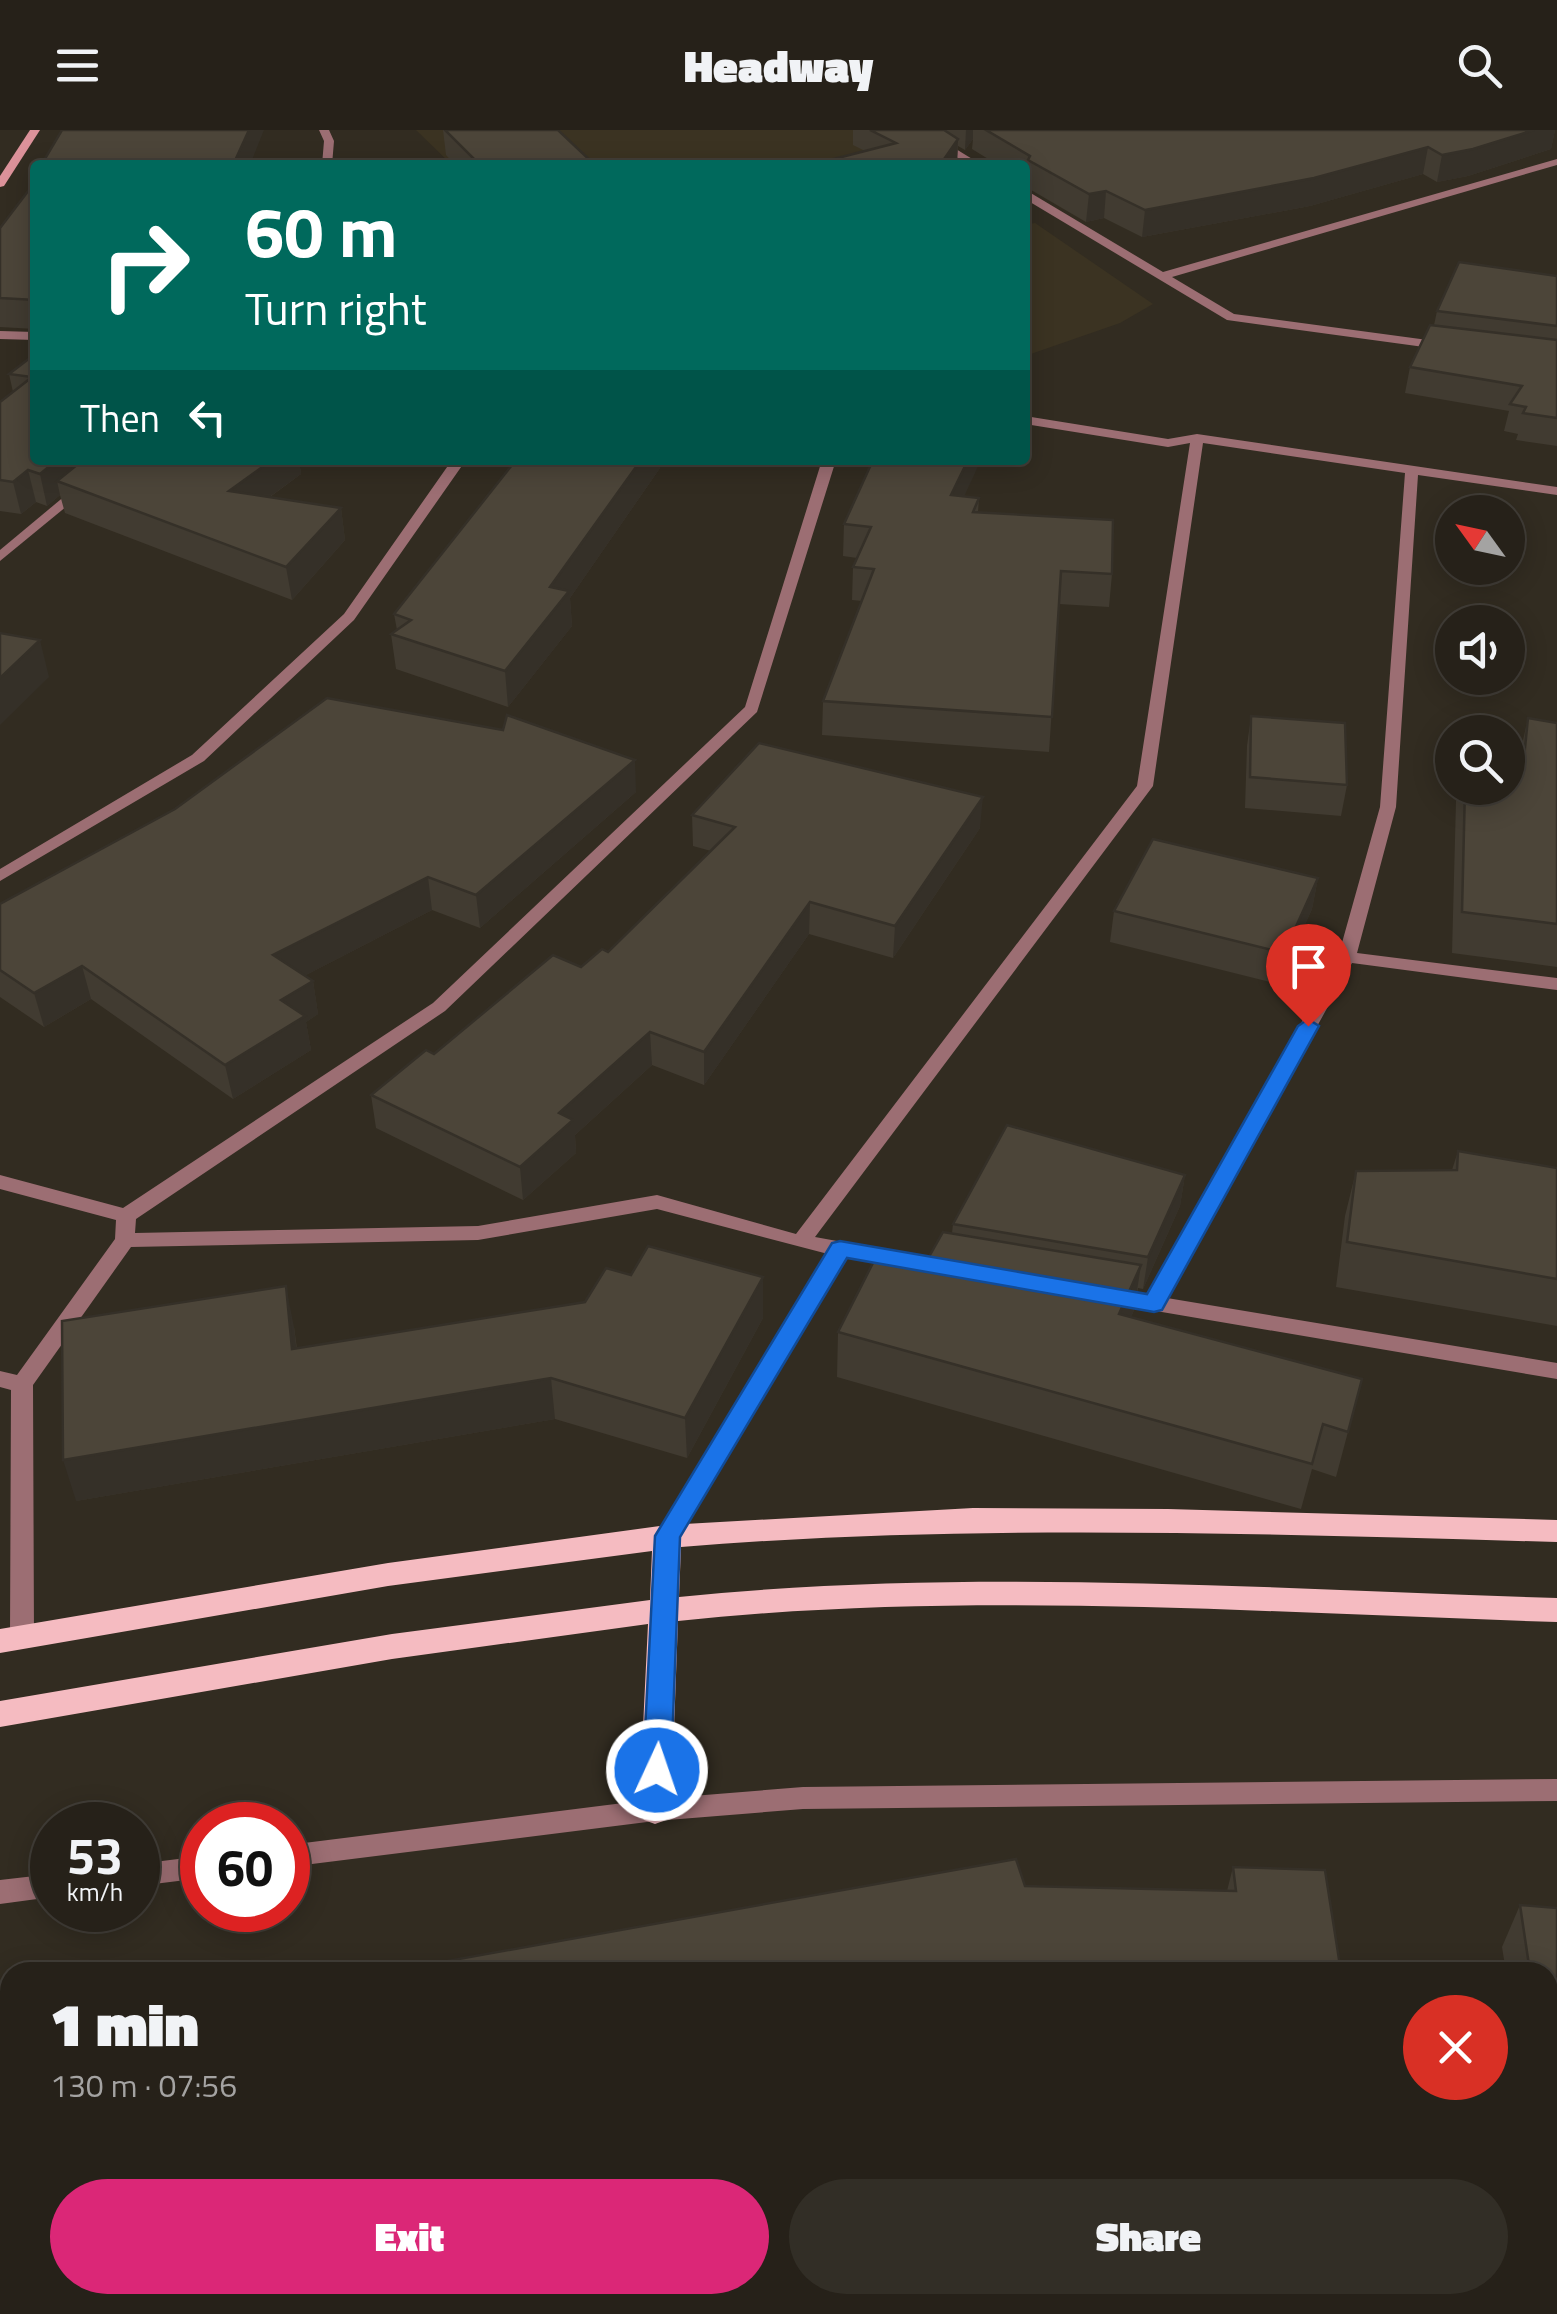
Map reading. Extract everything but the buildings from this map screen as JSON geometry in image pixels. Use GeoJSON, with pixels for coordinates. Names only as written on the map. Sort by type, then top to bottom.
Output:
{"type":"FeatureCollection","features":[{"type":"Feature","properties":{"kind":"main road"},"geometry":{"type":"LineString","coordinates":[[0,184],[35,130]]}},
{"type":"Feature","properties":{"kind":"main road"},"geometry":{"type":"LineString","coordinates":[[11,1639],[428,1566],[668,1536],[783,1527],[1015,1520],[1557,1531]]}},
{"type":"Feature","properties":{"kind":"main road"},"geometry":{"type":"LineString","coordinates":[[655,1810],[668,1536]]}},
{"type":"Feature","properties":{"kind":"main road"},"geometry":{"type":"LineString","coordinates":[[0,1714],[445,1639],[664,1611],[784,1601],[1026,1595],[1557,1610]]}},
{"type":"Feature","properties":{"kind":"street"},"geometry":{"type":"LineString","coordinates":[[324,130],[327,160]]}},
{"type":"Feature","properties":{"kind":"street"},"geometry":{"type":"LineString","coordinates":[[918,130],[968,160]]}},
{"type":"Feature","properties":{"kind":"street"},"geometry":{"type":"LineString","coordinates":[[1161,276],[1557,162]]}},
{"type":"Feature","properties":{"kind":"street"},"geometry":{"type":"LineString","coordinates":[[1030,197],[1230,317],[1461,348]]}},
{"type":"Feature","properties":{"kind":"street"},"geometry":{"type":"LineString","coordinates":[[0,335],[30,336]]}},
{"type":"Feature","properties":{"kind":"street"},"geometry":{"type":"LineString","coordinates":[[1030,421],[1168,443],[1197,438],[1557,491]]}},
{"type":"Feature","properties":{"kind":"street"},"geometry":{"type":"LineString","coordinates":[[801,1242],[1145,786],[1197,438]]}},
{"type":"Feature","properties":{"kind":"street"},"geometry":{"type":"LineString","coordinates":[[0,557],[110,465]]}},
{"type":"Feature","properties":{"kind":"street"},"geometry":{"type":"LineString","coordinates":[[0,876],[198,758],[348,617],[455,465]]}},
{"type":"Feature","properties":{"kind":"street"},"geometry":{"type":"LineString","coordinates":[[0,1182],[126,1216],[439,1007],[752,710],[827,465]]}},
{"type":"Feature","properties":{"kind":"street"},"geometry":{"type":"LineString","coordinates":[[1154,1304],[1347,956],[1388,807],[1412,470]]}},
{"type":"Feature","properties":{"kind":"street"},"geometry":{"type":"LineString","coordinates":[[1347,956],[1557,984]]}},
{"type":"Feature","properties":{"kind":"street"},"geometry":{"type":"LineString","coordinates":[[125,1240],[478,1233],[657,1202],[801,1242],[919,1263]]}},
{"type":"Feature","properties":{"kind":"street"},"geometry":{"type":"LineString","coordinates":[[11,1639],[11,1382],[125,1240],[126,1216]]}},
{"type":"Feature","properties":{"kind":"street"},"geometry":{"type":"LineString","coordinates":[[668,1536],[840,1249]]}},
{"type":"Feature","properties":{"kind":"street"},"geometry":{"type":"LineString","coordinates":[[1095,1294],[1557,1371]]}},
{"type":"Feature","properties":{"kind":"street"},"geometry":{"type":"LineString","coordinates":[[310,1853],[655,1810],[803,1798],[1557,1790]]}},
{"type":"Feature","properties":{"kind":"street"},"geometry":{"type":"LineString","coordinates":[[0,1892],[30,1889]]}},
{"type":"Feature","properties":{"kind":"shaded area"},"geometry":{"type":"Polygon","coordinates":[[[416,130],[886,130],[941,160],[447,160],[416,130]]]}},
{"type":"Feature","properties":{"kind":"shaded area"},"geometry":{"type":"Polygon","coordinates":[[[1035,223],[1153,304],[1120,323],[1030,354],[1030,224],[1035,223]]]}},
{"type":"Feature","properties":{"kind":"route"},"geometry":{"type":"LineString","coordinates":[[657,1770],[668,1536],[840,1249],[1154,1304],[1308,1026]]}}]}
